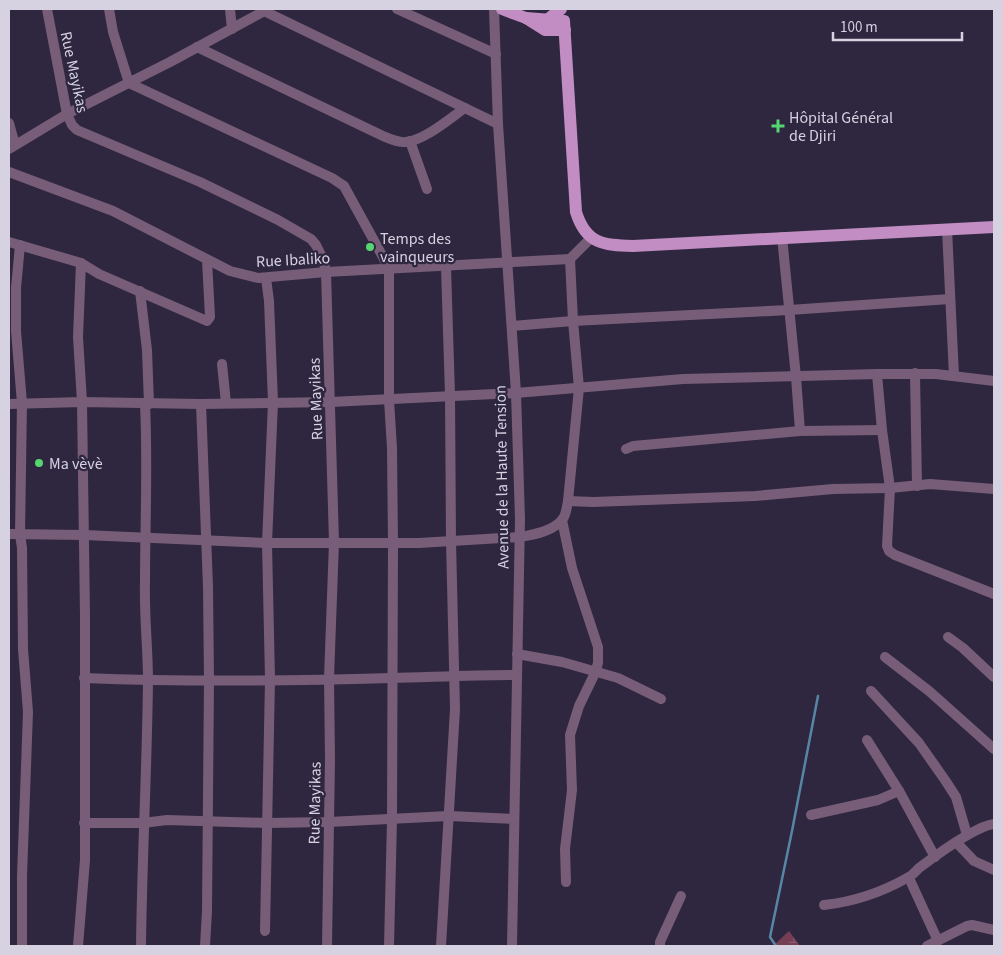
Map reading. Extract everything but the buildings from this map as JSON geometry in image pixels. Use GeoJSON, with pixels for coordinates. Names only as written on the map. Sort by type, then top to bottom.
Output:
{"type":"FeatureCollection","features":[{"type":"Feature","properties":{"kind":"main road"},"geometry":{"type":"LineString","coordinates":[[502,9],[546,25],[563,20]]}},
{"type":"Feature","properties":{"kind":"main road"},"geometry":{"type":"LineString","coordinates":[[546,25],[563,20]]}},
{"type":"Feature","properties":{"kind":"main road"},"geometry":{"type":"LineString","coordinates":[[563,20],[567,56],[576,212],[582,227],[591,238],[612,245],[633,246],[994,227]]}},
{"type":"Feature","properties":{"kind":"main road"},"geometry":{"type":"LineString","coordinates":[[546,25],[567,56]]}},
{"type":"Feature","properties":{"kind":"street","name":"Rue Mayikas"},"geometry":{"type":"LineString","coordinates":[[47,9],[67,114],[72,125],[77,130],[200,182],[290,226],[311,239],[323,259],[326,272],[334,542],[329,678],[329,822],[326,946]]}},
{"type":"Feature","properties":{"kind":"street"},"geometry":{"type":"LineString","coordinates":[[109,9],[113,32],[129,83],[332,178],[344,186],[389,268],[389,400],[392,448],[393,543],[392,820],[389,946]]}},
{"type":"Feature","properties":{"kind":"street"},"geometry":{"type":"LineString","coordinates":[[230,9],[232,29]]}},
{"type":"Feature","properties":{"kind":"street"},"geometry":{"type":"LineString","coordinates":[[397,9],[496,54]]}},
{"type":"Feature","properties":{"kind":"street","name":"Avenue de la Haute Tension"},"geometry":{"type":"LineString","coordinates":[[494,9],[498,124],[516,392],[520,519],[512,946]]}},
{"type":"Feature","properties":{"kind":"street"},"geometry":{"type":"LineString","coordinates":[[9,123],[12,147],[67,114],[266,10],[498,124]]}},
{"type":"Feature","properties":{"kind":"street"},"geometry":{"type":"LineString","coordinates":[[197,47],[399,142],[410,141],[423,136],[465,108]]}},
{"type":"Feature","properties":{"kind":"street"},"geometry":{"type":"LineString","coordinates":[[410,141],[426,189]]}},
{"type":"Feature","properties":{"kind":"street","name":"Rue Ibaliko"},"geometry":{"type":"LineString","coordinates":[[9,172],[113,211],[207,260],[248,276],[266,278],[389,268],[446,267],[570,259]]}},
{"type":"Feature","properties":{"kind":"street"},"geometry":{"type":"LineString","coordinates":[[947,229],[954,376]]}},
{"type":"Feature","properties":{"kind":"street"},"geometry":{"type":"LineString","coordinates":[[9,534],[84,535],[267,543],[393,543],[451,542],[519,537],[542,532],[555,526],[562,520],[568,501],[579,388],[570,259],[591,238]]}},
{"type":"Feature","properties":{"kind":"street"},"geometry":{"type":"LineString","coordinates":[[782,238],[800,431]]}},
{"type":"Feature","properties":{"kind":"street"},"geometry":{"type":"LineString","coordinates":[[9,242],[82,263],[99,274],[207,321],[210,317],[207,260]]}},
{"type":"Feature","properties":{"kind":"street"},"geometry":{"type":"LineString","coordinates":[[20,246],[16,288],[16,331],[22,403],[20,534],[22,548],[23,649],[28,712],[22,876],[22,946]]}},
{"type":"Feature","properties":{"kind":"street"},"geometry":{"type":"LineString","coordinates":[[78,946],[85,860],[84,535],[82,402],[78,337],[82,263]]}},
{"type":"Feature","properties":{"kind":"street"},"geometry":{"type":"LineString","coordinates":[[441,946],[455,708],[446,267]]}},
{"type":"Feature","properties":{"kind":"street"},"geometry":{"type":"LineString","coordinates":[[265,931],[270,679],[267,543],[273,402],[269,301],[266,278]]}},
{"type":"Feature","properties":{"kind":"street"},"geometry":{"type":"LineString","coordinates":[[140,291],[147,350],[148,453],[145,584],[148,680],[141,946]]}},
{"type":"Feature","properties":{"kind":"street"},"geometry":{"type":"LineString","coordinates":[[512,326],[950,299]]}},
{"type":"Feature","properties":{"kind":"street"},"geometry":{"type":"LineString","coordinates":[[222,364],[226,402]]}},
{"type":"Feature","properties":{"kind":"street"},"geometry":{"type":"LineString","coordinates":[[9,404],[82,402],[201,404],[389,400],[579,388],[683,379],[877,374],[954,376],[994,381]]}},
{"type":"Feature","properties":{"kind":"street"},"geometry":{"type":"LineString","coordinates":[[877,374],[890,488],[887,546],[889,551],[994,594]]}},
{"type":"Feature","properties":{"kind":"street"},"geometry":{"type":"LineString","coordinates":[[915,374],[917,486]]}},
{"type":"Feature","properties":{"kind":"street"},"geometry":{"type":"LineString","coordinates":[[201,404],[209,681],[205,946]]}},
{"type":"Feature","properties":{"kind":"street"},"geometry":{"type":"LineString","coordinates":[[626,449],[633,446],[800,431],[882,430]]}},
{"type":"Feature","properties":{"kind":"street"},"geometry":{"type":"LineString","coordinates":[[568,501],[638,501],[755,496],[833,489],[944,485],[994,489]]}},
{"type":"Feature","properties":{"kind":"street"},"geometry":{"type":"LineString","coordinates":[[562,520],[572,568],[598,647],[598,663],[595,673],[579,706],[570,735],[572,790],[565,849],[566,882]]}},
{"type":"Feature","properties":{"kind":"street"},"geometry":{"type":"LineString","coordinates":[[948,638],[963,648],[994,677]]}},
{"type":"Feature","properties":{"kind":"street"},"geometry":{"type":"LineString","coordinates":[[517,654],[562,662],[595,673],[618,678],[661,699]]}},
{"type":"Feature","properties":{"kind":"street"},"geometry":{"type":"LineString","coordinates":[[885,657],[994,749]]}},
{"type":"Feature","properties":{"kind":"street"},"geometry":{"type":"LineString","coordinates":[[84,678],[209,681],[454,675],[517,676]]}},
{"type":"Feature","properties":{"kind":"street"},"geometry":{"type":"LineString","coordinates":[[871,691],[919,743],[945,780],[956,797],[967,835]]}},
{"type":"Feature","properties":{"kind":"street"},"geometry":{"type":"LineString","coordinates":[[867,740],[899,791],[935,857]]}},
{"type":"Feature","properties":{"kind":"street"},"geometry":{"type":"LineString","coordinates":[[811,815],[878,800],[899,791]]}},
{"type":"Feature","properties":{"kind":"street"},"geometry":{"type":"LineString","coordinates":[[84,823],[143,823],[167,820],[267,823],[329,822],[449,816],[514,819]]}},
{"type":"Feature","properties":{"kind":"street"},"geometry":{"type":"LineString","coordinates":[[824,905],[840,904],[866,896],[909,878],[967,835],[986,825],[994,824]]}},
{"type":"Feature","properties":{"kind":"street"},"geometry":{"type":"LineString","coordinates":[[956,843],[974,861],[994,870]]}},
{"type":"Feature","properties":{"kind":"street"},"geometry":{"type":"LineString","coordinates":[[909,878],[938,941]]}},
{"type":"Feature","properties":{"kind":"street"},"geometry":{"type":"LineString","coordinates":[[660,946],[660,942],[681,896]]}},
{"type":"Feature","properties":{"kind":"street"},"geometry":{"type":"LineString","coordinates":[[927,946],[970,925],[994,930]]}},
{"type":"Feature","properties":{"kind":"green space"},"geometry":{"type":"Polygon","coordinates":[[[789,931],[800,946],[773,946],[789,931]]]}},
{"type":"Feature","properties":{"kind":"waterway"},"geometry":{"type":"LineString","coordinates":[[776,946],[770,937],[818,696]]}},
{"type":"Feature","properties":{"kind":"place","name":"Hôpital Général de Djiri"},"geometry":{"type":"Point","coordinates":[778,126]}},
{"type":"Feature","properties":{"kind":"place","name":"Temps des vainqueurs"},"geometry":{"type":"Point","coordinates":[370,247]}},
{"type":"Feature","properties":{"kind":"place","name":"Ma vèvè"},"geometry":{"type":"Point","coordinates":[39,463]}}]}
